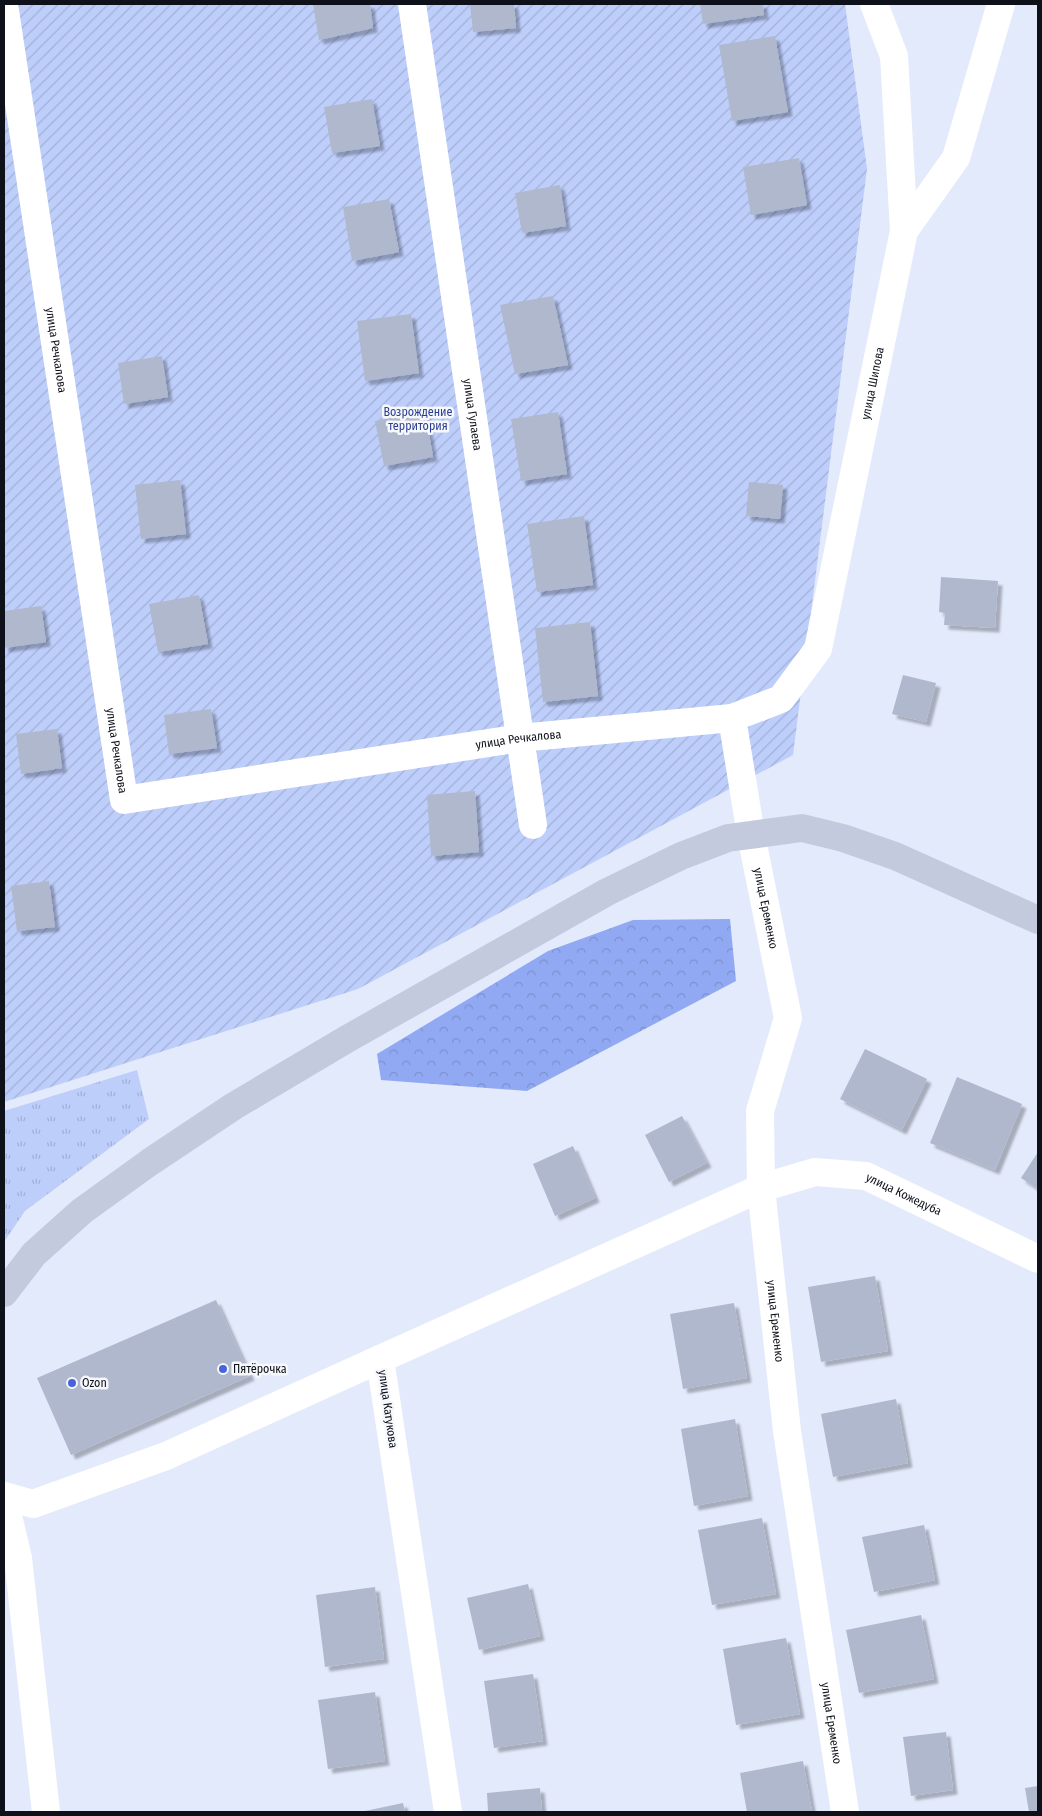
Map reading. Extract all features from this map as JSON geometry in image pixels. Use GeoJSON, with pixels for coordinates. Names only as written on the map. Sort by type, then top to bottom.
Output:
{"type":"FeatureCollection","features":[{"type":"Feature","properties":{"kind":"main road"},"geometry":{"type":"LineString","coordinates":[[4,1292],[34,1254],[82,1212],[150,1162],[234,1106],[355,1034],[607,892],[700,848],[728,838],[802,828],[843,838],[895,856],[1038,920]]}},
{"type":"Feature","properties":{"kind":"street","name":"улица Речкалова"},"geometry":{"type":"LineString","coordinates":[[4,4],[124,800],[520,738],[732,718]]}},
{"type":"Feature","properties":{"kind":"street","name":"улица Гулаева"},"geometry":{"type":"LineString","coordinates":[[412,4],[533,825]]}},
{"type":"Feature","properties":{"kind":"street","name":"улица Шипова"},"geometry":{"type":"LineString","coordinates":[[732,718],[781,699],[818,649],[904,231],[894,56],[874,4]]}},
{"type":"Feature","properties":{"kind":"street"},"geometry":{"type":"LineString","coordinates":[[904,231],[956,158],[1001,4]]}},
{"type":"Feature","properties":{"kind":"street"},"geometry":{"type":"LineString","coordinates":[[732,718],[751,835]]}},
{"type":"Feature","properties":{"kind":"street","name":"улица Еременко"},"geometry":{"type":"LineString","coordinates":[[751,835],[788,1018],[760,1111],[761,1188],[786,1431],[845,1812]]}},
{"type":"Feature","properties":{"kind":"street","name":"улица Кожедуба"},"geometry":{"type":"LineString","coordinates":[[761,1188],[815,1172],[866,1176],[1038,1259]]}},
{"type":"Feature","properties":{"kind":"street","name":"улица Катукова"},"geometry":{"type":"LineString","coordinates":[[448,1812],[380,1359],[761,1188]]}},
{"type":"Feature","properties":{"kind":"street"},"geometry":{"type":"LineString","coordinates":[[46,1812],[18,1558],[4,1498],[32,1504],[157,1460],[380,1359]]}},
{"type":"Feature","properties":{"kind":"green space","name":"Возрождение территория"},"geometry":{"type":"Polygon","coordinates":[[[4,4],[845,4],[867,169],[793,755],[358,989],[4,1102],[4,4]]]}},
{"type":"Feature","properties":{"kind":"green space"},"geometry":{"type":"Polygon","coordinates":[[[730,919],[736,981],[527,1091],[381,1080],[377,1054],[548,951],[633,920],[730,919]]]}},
{"type":"Feature","properties":{"kind":"green space"},"geometry":{"type":"Polygon","coordinates":[[[137,1070],[149,1119],[25,1211],[4,1242],[4,1111],[137,1070]]]}},
{"type":"Feature","properties":{"kind":"building"},"geometry":{"type":"Polygon","coordinates":[[[313,4],[370,4],[373,28],[319,40],[313,4]]]}},
{"type":"Feature","properties":{"kind":"building"},"geometry":{"type":"Polygon","coordinates":[[[470,4],[514,4],[516,28],[473,32],[470,4]]]}},
{"type":"Feature","properties":{"kind":"building"},"geometry":{"type":"Polygon","coordinates":[[[700,4],[763,4],[764,15],[703,24],[700,4]]]}},
{"type":"Feature","properties":{"kind":"building"},"geometry":{"type":"Polygon","coordinates":[[[775,36],[788,112],[732,121],[719,45],[775,36]]]}},
{"type":"Feature","properties":{"kind":"building"},"geometry":{"type":"Polygon","coordinates":[[[372,99],[380,146],[332,153],[324,107],[372,99]]]}},
{"type":"Feature","properties":{"kind":"building"},"geometry":{"type":"Polygon","coordinates":[[[799,158],[807,205],[751,215],[743,167],[799,158]]]}},
{"type":"Feature","properties":{"kind":"building"},"geometry":{"type":"Polygon","coordinates":[[[560,185],[566,226],[522,233],[515,193],[560,185]]]}},
{"type":"Feature","properties":{"kind":"building"},"geometry":{"type":"Polygon","coordinates":[[[389,199],[399,252],[352,261],[343,207],[389,199]]]}},
{"type":"Feature","properties":{"kind":"building"},"geometry":{"type":"Polygon","coordinates":[[[553,296],[568,365],[515,374],[500,305],[553,296]]]}},
{"type":"Feature","properties":{"kind":"building"},"geometry":{"type":"Polygon","coordinates":[[[411,314],[419,373],[365,381],[357,321],[411,314]]]}},
{"type":"Feature","properties":{"kind":"building"},"geometry":{"type":"Polygon","coordinates":[[[162,356],[168,397],[124,404],[118,363],[162,356]]]}},
{"type":"Feature","properties":{"kind":"building"},"geometry":{"type":"Polygon","coordinates":[[[425,411],[433,457],[384,466],[375,421],[425,411]]]}},
{"type":"Feature","properties":{"kind":"building"},"geometry":{"type":"Polygon","coordinates":[[[558,412],[567,474],[521,481],[511,419],[558,412]]]}},
{"type":"Feature","properties":{"kind":"building"},"geometry":{"type":"Polygon","coordinates":[[[180,480],[186,534],[141,539],[135,485],[180,480]]]}},
{"type":"Feature","properties":{"kind":"building"},"geometry":{"type":"Polygon","coordinates":[[[749,482],[783,485],[780,519],[746,516],[749,482]]]}},
{"type":"Feature","properties":{"kind":"building"},"geometry":{"type":"Polygon","coordinates":[[[584,516],[593,585],[537,592],[527,524],[584,516]]]}},
{"type":"Feature","properties":{"kind":"building"},"geometry":{"type":"Polygon","coordinates":[[[941,577],[998,581],[995,628],[944,625],[945,613],[939,612],[941,577]]]}},
{"type":"Feature","properties":{"kind":"building"},"geometry":{"type":"Polygon","coordinates":[[[199,595],[208,644],[158,652],[149,604],[199,595]]]}},
{"type":"Feature","properties":{"kind":"building"},"geometry":{"type":"Polygon","coordinates":[[[41,606],[46,642],[4,648],[4,611],[41,606]]]}},
{"type":"Feature","properties":{"kind":"building"},"geometry":{"type":"Polygon","coordinates":[[[590,622],[598,696],[543,702],[535,628],[590,622]]]}},
{"type":"Feature","properties":{"kind":"building"},"geometry":{"type":"Polygon","coordinates":[[[903,675],[936,683],[926,722],[892,714],[903,675]]]}},
{"type":"Feature","properties":{"kind":"building"},"geometry":{"type":"Polygon","coordinates":[[[211,709],[217,748],[169,754],[164,715],[211,709]]]}},
{"type":"Feature","properties":{"kind":"building"},"geometry":{"type":"Polygon","coordinates":[[[57,729],[62,768],[21,774],[16,734],[57,729]]]}},
{"type":"Feature","properties":{"kind":"building"},"geometry":{"type":"Polygon","coordinates":[[[475,791],[479,852],[431,856],[427,795],[475,791]]]}},
{"type":"Feature","properties":{"kind":"building"},"geometry":{"type":"Polygon","coordinates":[[[49,881],[55,927],[17,931],[11,886],[49,881]]]}},
{"type":"Feature","properties":{"kind":"building"},"geometry":{"type":"Polygon","coordinates":[[[865,1049],[927,1079],[902,1130],[840,1099],[865,1049]]]}},
{"type":"Feature","properties":{"kind":"building"},"geometry":{"type":"Polygon","coordinates":[[[957,1077],[1022,1104],[995,1170],[930,1143],[957,1077]]]}},
{"type":"Feature","properties":{"kind":"building"},"geometry":{"type":"Polygon","coordinates":[[[682,1116],[707,1163],[669,1182],[645,1135],[682,1116]]]}},
{"type":"Feature","properties":{"kind":"building"},"geometry":{"type":"Polygon","coordinates":[[[573,1146],[595,1198],[555,1216],[533,1164],[573,1146]]]}},
{"type":"Feature","properties":{"kind":"building"},"geometry":{"type":"Polygon","coordinates":[[[1038,1152],[1038,1189],[1021,1178],[1038,1152]]]}},
{"type":"Feature","properties":{"kind":"building"},"geometry":{"type":"Polygon","coordinates":[[[875,1276],[888,1351],[821,1362],[808,1287],[875,1276]]]}},
{"type":"Feature","properties":{"kind":"building"},"geometry":{"type":"Polygon","coordinates":[[[216,1300],[250,1376],[71,1455],[37,1378],[216,1300]]]}},
{"type":"Feature","properties":{"kind":"building"},"geometry":{"type":"Polygon","coordinates":[[[734,1303],[747,1378],[683,1389],[670,1314],[734,1303]]]}},
{"type":"Feature","properties":{"kind":"building"},"geometry":{"type":"Polygon","coordinates":[[[896,1399],[908,1463],[833,1477],[821,1414],[896,1399]]]}},
{"type":"Feature","properties":{"kind":"building"},"geometry":{"type":"Polygon","coordinates":[[[735,1419],[748,1496],[694,1506],[681,1429],[735,1419]]]}},
{"type":"Feature","properties":{"kind":"building"},"geometry":{"type":"Polygon","coordinates":[[[762,1518],[776,1594],[712,1605],[698,1530],[762,1518]]]}},
{"type":"Feature","properties":{"kind":"building"},"geometry":{"type":"Polygon","coordinates":[[[924,1525],[935,1580],[874,1592],[862,1537],[924,1525]]]}},
{"type":"Feature","properties":{"kind":"building"},"geometry":{"type":"Polygon","coordinates":[[[528,1584],[540,1636],[479,1650],[467,1598],[528,1584]]]}},
{"type":"Feature","properties":{"kind":"building"},"geometry":{"type":"Polygon","coordinates":[[[375,1587],[384,1659],[325,1667],[316,1595],[375,1587]]]}},
{"type":"Feature","properties":{"kind":"building"},"geometry":{"type":"Polygon","coordinates":[[[921,1615],[934,1679],[859,1693],[846,1630],[921,1615]]]}},
{"type":"Feature","properties":{"kind":"building"},"geometry":{"type":"Polygon","coordinates":[[[786,1638],[800,1714],[736,1725],[723,1649],[786,1638]]]}},
{"type":"Feature","properties":{"kind":"building"},"geometry":{"type":"Polygon","coordinates":[[[533,1674],[543,1741],[494,1748],[484,1681],[533,1674]]]}},
{"type":"Feature","properties":{"kind":"building"},"geometry":{"type":"Polygon","coordinates":[[[375,1692],[385,1761],[328,1769],[318,1700],[375,1692]]]}},
{"type":"Feature","properties":{"kind":"building"},"geometry":{"type":"Polygon","coordinates":[[[946,1732],[953,1790],[911,1796],[903,1737],[946,1732]]]}},
{"type":"Feature","properties":{"kind":"building"},"geometry":{"type":"Polygon","coordinates":[[[803,1761],[812,1812],[747,1812],[740,1773],[803,1761]]]}},
{"type":"Feature","properties":{"kind":"building"},"geometry":{"type":"Polygon","coordinates":[[[1038,1786],[1038,1812],[1029,1812],[1025,1788],[1038,1786]]]}},
{"type":"Feature","properties":{"kind":"building"},"geometry":{"type":"Polygon","coordinates":[[[540,1788],[542,1812],[488,1812],[487,1793],[540,1788]]]}},
{"type":"Feature","properties":{"kind":"building"},"geometry":{"type":"Polygon","coordinates":[[[403,1803],[405,1812],[365,1812],[365,1811],[403,1803]]]}},
{"type":"Feature","properties":{"kind":"place","name":"Пятёрочка"},"geometry":{"type":"Point","coordinates":[223,1369]}},
{"type":"Feature","properties":{"kind":"place","name":"Ozon"},"geometry":{"type":"Point","coordinates":[72,1383]}}]}
